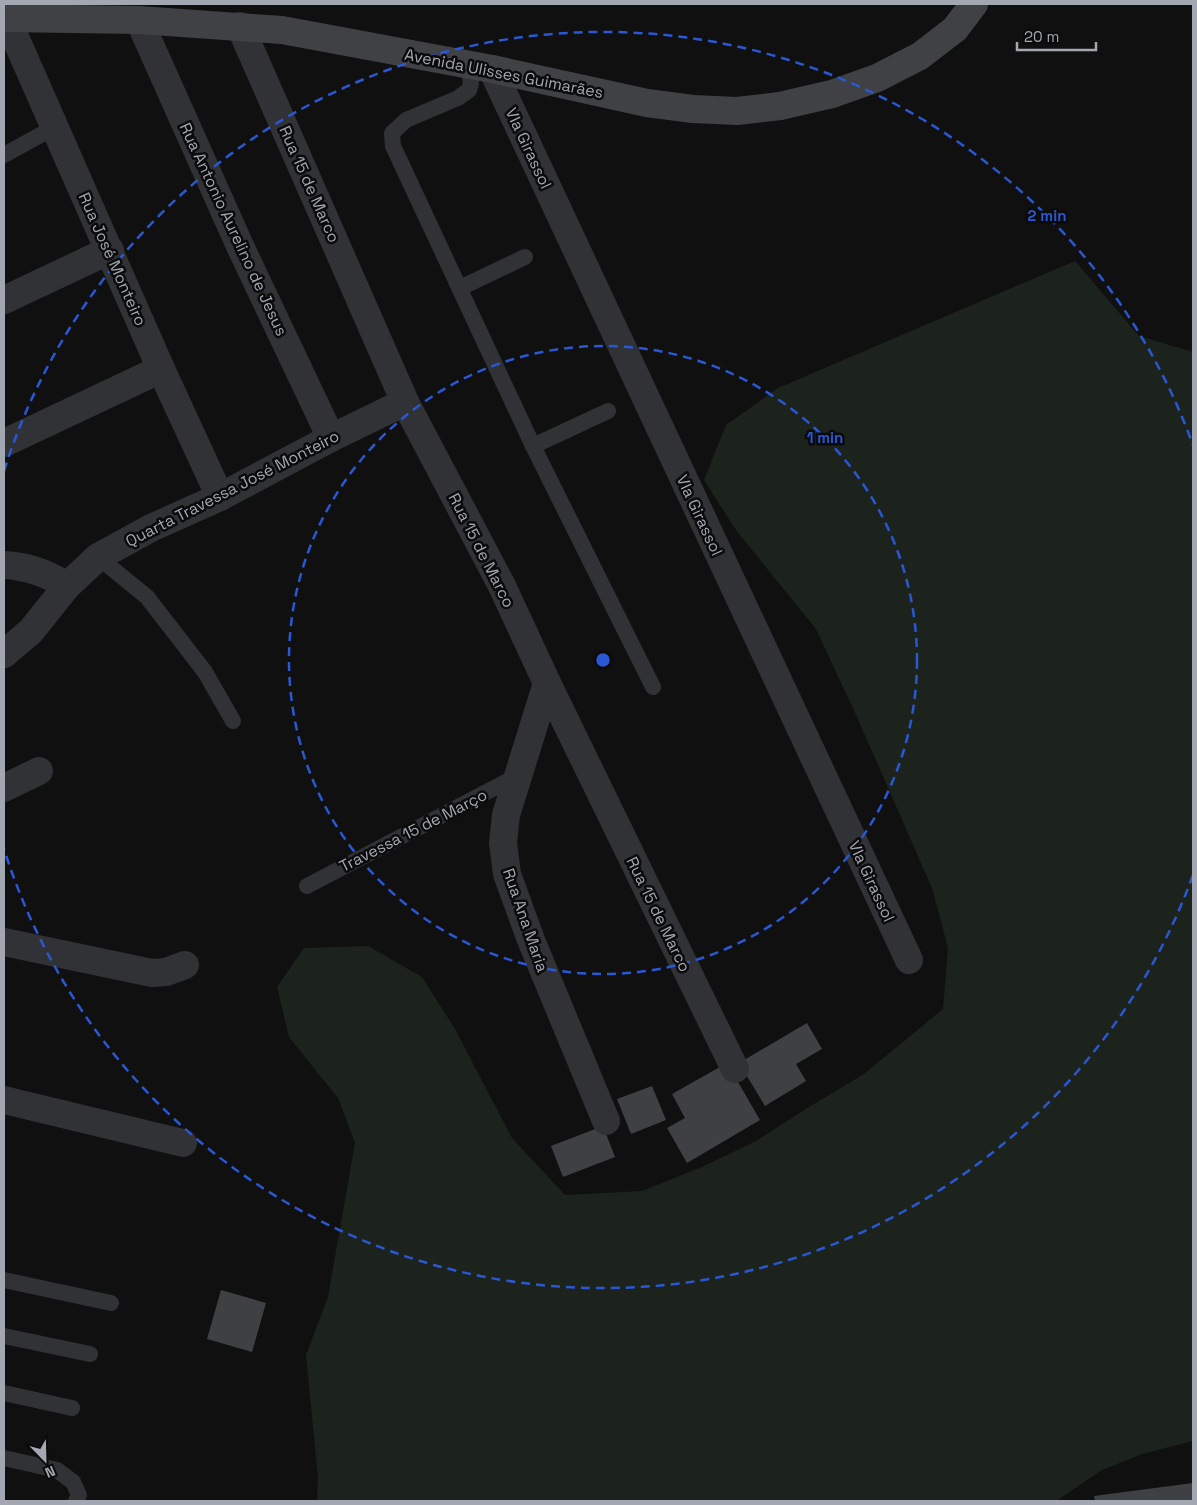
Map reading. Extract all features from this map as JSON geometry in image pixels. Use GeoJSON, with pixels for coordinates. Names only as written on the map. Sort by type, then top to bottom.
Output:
{"type":"FeatureCollection","features":[{"type":"Feature","properties":{"kind":"main road","name":"Avenida Ulisses Guimarães"},"geometry":{"type":"LineString","coordinates":[[5,19],[139,20],[282,30],[480,67],[647,103],[693,109],[737,111],[780,106],[832,94],[876,78],[920,56],[955,29],[974,4]]}},
{"type":"Feature","properties":{"kind":"street","name":"Rua José Monteiro"},"geometry":{"type":"LineString","coordinates":[[5,19],[220,498]]}},
{"type":"Feature","properties":{"kind":"street","name":"Rua Antonio Aurelino de Jesus"},"geometry":{"type":"LineString","coordinates":[[139,20],[240,246],[331,438]]}},
{"type":"Feature","properties":{"kind":"street","name":"Rua 15 de Marco"},"geometry":{"type":"LineString","coordinates":[[240,26],[405,402],[502,586],[547,683],[735,1069]]}},
{"type":"Feature","properties":{"kind":"street","name":"VIa Girassol"},"geometry":{"type":"LineString","coordinates":[[480,67],[909,960]]}},
{"type":"Feature","properties":{"kind":"street"},"geometry":{"type":"LineString","coordinates":[[4,300],[110,250]]}},
{"type":"Feature","properties":{"kind":"street"},"geometry":{"type":"LineString","coordinates":[[4,443],[161,369]]}},
{"type":"Feature","properties":{"kind":"street","name":"Quarta Travessa José Monteiro"},"geometry":{"type":"LineString","coordinates":[[4,654],[31,631],[67,586],[98,557],[152,528],[220,498],[331,438],[405,402]]}},
{"type":"Feature","properties":{"kind":"street"},"geometry":{"type":"LineString","coordinates":[[4,565],[32,569],[44,573],[67,586]]}},
{"type":"Feature","properties":{"kind":"street","name":"Rua Ana Maria"},"geometry":{"type":"LineString","coordinates":[[547,683],[506,816],[503,843],[507,874],[531,940],[606,1122]]}},
{"type":"Feature","properties":{"kind":"street"},"geometry":{"type":"LineString","coordinates":[[4,788],[39,771]]}},
{"type":"Feature","properties":{"kind":"street"},"geometry":{"type":"LineString","coordinates":[[4,942],[152,973],[166,972],[185,965]]}},
{"type":"Feature","properties":{"kind":"street"},"geometry":{"type":"LineString","coordinates":[[4,1100],[183,1143]]}},
{"type":"Feature","properties":{"kind":"lane"},"geometry":{"type":"LineString","coordinates":[[480,67],[471,82],[469,90],[458,98],[406,120],[392,133],[393,146],[533,446],[653,687]]}},
{"type":"Feature","properties":{"kind":"lane"},"geometry":{"type":"LineString","coordinates":[[4,155],[55,127]]}},
{"type":"Feature","properties":{"kind":"lane"},"geometry":{"type":"LineString","coordinates":[[460,288],[525,257]]}},
{"type":"Feature","properties":{"kind":"lane"},"geometry":{"type":"LineString","coordinates":[[533,446],[608,411]]}},
{"type":"Feature","properties":{"kind":"lane"},"geometry":{"type":"LineString","coordinates":[[98,557],[148,597],[205,672],[233,721]]}},
{"type":"Feature","properties":{"kind":"lane","name":"Travessa 15 de Março"},"geometry":{"type":"LineString","coordinates":[[308,886],[519,775]]}},
{"type":"Feature","properties":{"kind":"lane"},"geometry":{"type":"LineString","coordinates":[[4,1280],[111,1303]]}},
{"type":"Feature","properties":{"kind":"lane"},"geometry":{"type":"LineString","coordinates":[[4,1336],[90,1354]]}},
{"type":"Feature","properties":{"kind":"lane"},"geometry":{"type":"LineString","coordinates":[[4,1394],[72,1408]]}},
{"type":"Feature","properties":{"kind":"lane"},"geometry":{"type":"LineString","coordinates":[[4,1458],[58,1470],[73,1482],[79,1495],[76,1501]]}},
{"type":"Feature","properties":{"kind":"shaded area"},"geometry":{"type":"Polygon","coordinates":[[[1075,261],[1139,336],[1193,352],[1193,1441],[1142,1454],[1102,1470],[1056,1501],[317,1501],[318,1478],[306,1355],[328,1297],[355,1143],[338,1098],[289,1037],[277,987],[304,948],[368,946],[422,977],[455,1029],[512,1138],[565,1195],[642,1191],[702,1167],[756,1141],[864,1074],[943,1009],[948,948],[932,888],[857,717],[816,629],[736,530],[704,480],[726,425],[778,388],[1075,261]]]}},
{"type":"Feature","properties":{"kind":"building"},"geometry":{"type":"Polygon","coordinates":[[[807,1023],[822,1049],[796,1064],[806,1081],[765,1106],[739,1063],[807,1023]]]}},
{"type":"Feature","properties":{"kind":"building"},"geometry":{"type":"Polygon","coordinates":[[[727,1063],[760,1120],[687,1163],[667,1128],[685,1118],[672,1094],[727,1063]]]}},
{"type":"Feature","properties":{"kind":"building"},"geometry":{"type":"Polygon","coordinates":[[[652,1086],[666,1120],[631,1134],[617,1099],[652,1086]]]}},
{"type":"Feature","properties":{"kind":"building"},"geometry":{"type":"Polygon","coordinates":[[[603,1126],[615,1157],[563,1177],[551,1146],[603,1126]]]}},
{"type":"Feature","properties":{"kind":"building"},"geometry":{"type":"Polygon","coordinates":[[[221,1290],[266,1303],[252,1352],[207,1339],[221,1290]]]}},
{"type":"Feature","properties":{"kind":"building"},"geometry":{"type":"Polygon","coordinates":[[[1193,1483],[1193,1501],[1095,1501],[1094,1496],[1193,1483]]]}}]}
